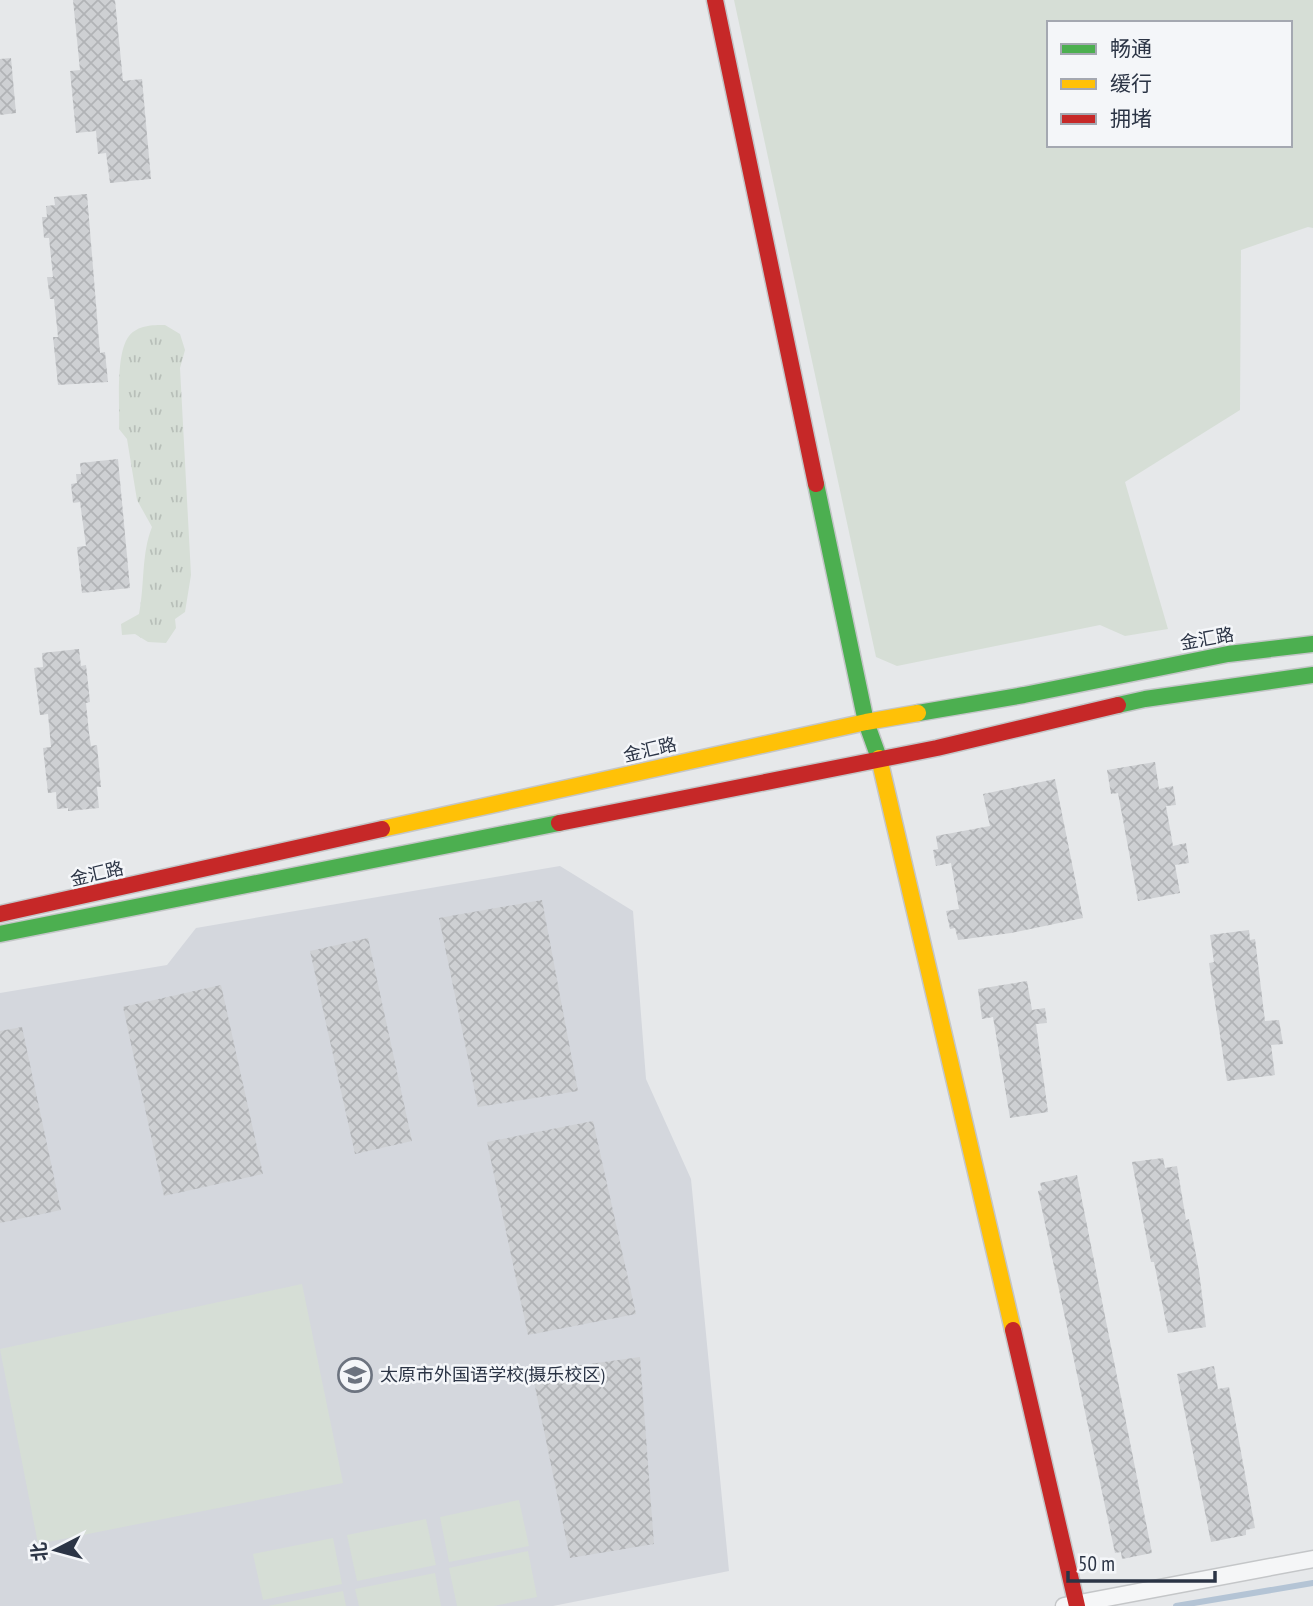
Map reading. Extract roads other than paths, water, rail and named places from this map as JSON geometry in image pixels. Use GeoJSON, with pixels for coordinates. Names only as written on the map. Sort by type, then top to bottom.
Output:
{"type":"FeatureCollection","features":[{"type":"Feature","properties":{"kind":"street"},"geometry":{"type":"LineString","coordinates":[[715,0],[866,722],[878,759],[1072,1605],[1313,1559]]}},
{"type":"Feature","properties":{"kind":"street","name":"金汇路"},"geometry":{"type":"LineString","coordinates":[[0,914],[866,722],[1024,695],[1228,654],[1313,644]]}},
{"type":"Feature","properties":{"kind":"street"},"geometry":{"type":"LineString","coordinates":[[0,934],[937,748],[1145,699],[1313,674]]}},
{"type":"Feature","properties":{"kind":"waterway"},"geometry":{"type":"LineString","coordinates":[[1176,1606],[1313,1583]]}},
{"type":"Feature","properties":{"kind":"place","name":"太原市外国语学校(摄乐校区)"},"geometry":{"type":"Point","coordinates":[355,1375]}}]}
